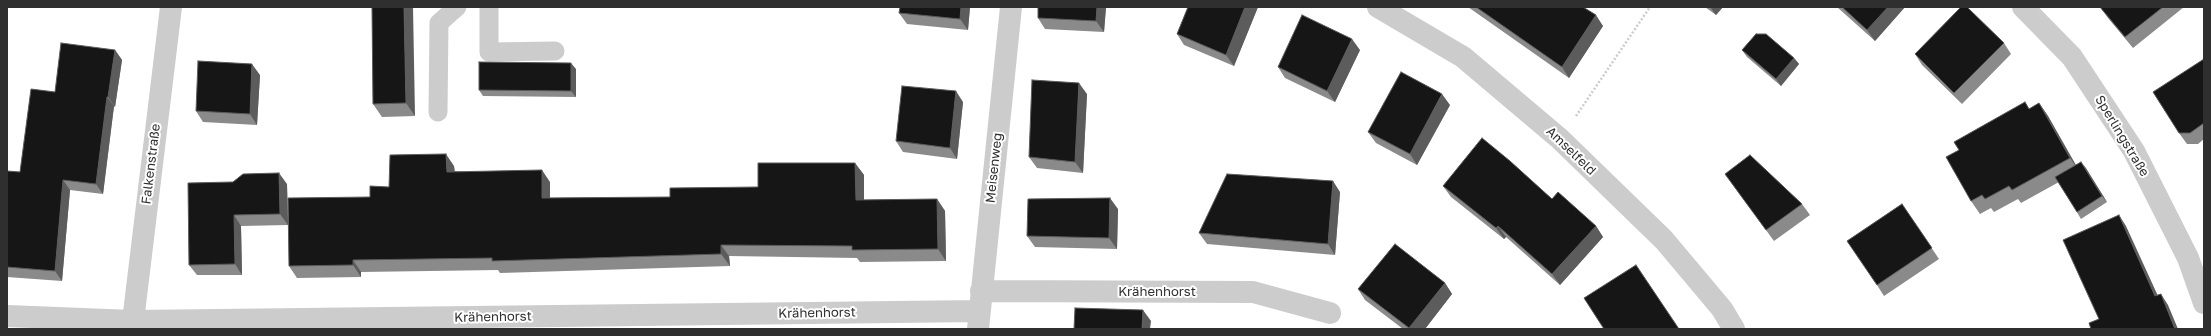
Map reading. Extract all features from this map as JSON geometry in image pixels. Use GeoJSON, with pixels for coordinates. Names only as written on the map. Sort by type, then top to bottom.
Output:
{"type":"FeatureCollection","features":[{"type":"Feature","properties":{"kind":"street","name":"Falkenstraße"},"geometry":{"type":"LineString","coordinates":[[133,321],[171,7]]}},
{"type":"Feature","properties":{"kind":"street","name":"Meisenweg"},"geometry":{"type":"LineString","coordinates":[[979,310],[1011,7]]}},
{"type":"Feature","properties":{"kind":"street","name":"Amselfeld"},"geometry":{"type":"LineString","coordinates":[[1378,7],[1463,57],[1560,139],[1664,240],[1722,309],[1734,329]]}},
{"type":"Feature","properties":{"kind":"street","name":"Sperlingstraße"},"geometry":{"type":"LineString","coordinates":[[2023,7],[2072,57],[2134,151],[2188,258],[2204,303]]}},
{"type":"Feature","properties":{"kind":"street","name":"Krähenhorst"},"geometry":{"type":"LineString","coordinates":[[7,316],[133,321],[979,310],[1253,292],[1330,313]]}},
{"type":"Feature","properties":{"kind":"lane"},"geometry":{"type":"LineString","coordinates":[[438,112],[439,23],[457,7]]}},
{"type":"Feature","properties":{"kind":"lane"},"geometry":{"type":"LineString","coordinates":[[489,7],[489,52],[555,51]]}},
{"type":"Feature","properties":{"kind":"path"},"geometry":{"type":"LineString","coordinates":[[1560,139],[1650,7]]}},
{"type":"Feature","properties":{"kind":"building"},"geometry":{"type":"Polygon","coordinates":[[[372,7],[404,7],[406,103],[373,104],[372,7]]]}},
{"type":"Feature","properties":{"kind":"building"},"geometry":{"type":"Polygon","coordinates":[[[900,7],[961,7],[960,19],[899,13],[900,7]]]}},
{"type":"Feature","properties":{"kind":"building"},"geometry":{"type":"Polygon","coordinates":[[[1038,7],[1097,7],[1096,21],[1038,18],[1038,7]]]}},
{"type":"Feature","properties":{"kind":"building"},"geometry":{"type":"Polygon","coordinates":[[[1188,7],[1245,7],[1226,55],[1177,34],[1188,7]]]}},
{"type":"Feature","properties":{"kind":"building"},"geometry":{"type":"Polygon","coordinates":[[[1476,7],[1583,7],[1596,15],[1562,67],[1476,7]]]}},
{"type":"Feature","properties":{"kind":"building"},"geometry":{"type":"Polygon","coordinates":[[[1842,7],[1888,7],[1867,30],[1842,7]]]}},
{"type":"Feature","properties":{"kind":"building"},"geometry":{"type":"Polygon","coordinates":[[[1961,7],[1967,7],[2004,43],[1954,93],[1915,54],[1961,7]]]}},
{"type":"Feature","properties":{"kind":"building"},"geometry":{"type":"Polygon","coordinates":[[[2100,7],[2163,7],[2125,37],[2100,7]]]}},
{"type":"Feature","properties":{"kind":"building"},"geometry":{"type":"Polygon","coordinates":[[[1302,15],[1352,39],[1327,91],[1278,67],[1302,15]]]}},
{"type":"Feature","properties":{"kind":"building"},"geometry":{"type":"Polygon","coordinates":[[[1756,34],[1766,34],[1794,58],[1776,79],[1742,50],[1756,34]]]}},
{"type":"Feature","properties":{"kind":"building"},"geometry":{"type":"Polygon","coordinates":[[[61,43],[115,50],[107,97],[96,184],[63,180],[55,271],[7,267],[7,171],[20,172],[31,89],[55,92],[61,43]]]}},
{"type":"Feature","properties":{"kind":"building"},"geometry":{"type":"Polygon","coordinates":[[[2204,59],[2204,123],[2190,133],[2179,133],[2153,92],[2204,59]]]}},
{"type":"Feature","properties":{"kind":"building"},"geometry":{"type":"Polygon","coordinates":[[[198,61],[252,64],[250,114],[196,111],[198,61]]]}},
{"type":"Feature","properties":{"kind":"building"},"geometry":{"type":"Polygon","coordinates":[[[479,62],[571,63],[571,91],[479,90],[479,62]]]}},
{"type":"Feature","properties":{"kind":"building"},"geometry":{"type":"Polygon","coordinates":[[[1401,72],[1442,94],[1410,154],[1368,132],[1401,72]]]}},
{"type":"Feature","properties":{"kind":"building"},"geometry":{"type":"Polygon","coordinates":[[[1032,80],[1079,83],[1075,162],[1029,157],[1032,80]]]}},
{"type":"Feature","properties":{"kind":"building"},"geometry":{"type":"Polygon","coordinates":[[[902,86],[956,91],[950,148],[896,141],[902,86]]]}},
{"type":"Feature","properties":{"kind":"building"},"geometry":{"type":"Polygon","coordinates":[[[2025,102],[2029,109],[2039,103],[2070,158],[2012,190],[2009,186],[1985,199],[1982,195],[1971,201],[1946,157],[1959,150],[1954,142],[2025,102]]]}},
{"type":"Feature","properties":{"kind":"building"},"geometry":{"type":"Polygon","coordinates":[[[1482,138],[1552,199],[1558,192],[1596,226],[1552,274],[1498,226],[1496,228],[1443,186],[1482,138]]]}},
{"type":"Feature","properties":{"kind":"building"},"geometry":{"type":"Polygon","coordinates":[[[446,154],[447,172],[542,170],[542,198],[670,197],[670,188],[758,187],[758,163],[855,163],[856,200],[937,199],[938,249],[852,250],[852,246],[721,245],[721,254],[492,261],[492,258],[353,260],[353,265],[289,266],[288,198],[370,197],[370,186],[389,187],[390,155],[446,154]]]}},
{"type":"Feature","properties":{"kind":"building"},"geometry":{"type":"Polygon","coordinates":[[[1750,155],[1802,204],[1766,230],[1725,174],[1750,155]]]}},
{"type":"Feature","properties":{"kind":"building"},"geometry":{"type":"Polygon","coordinates":[[[2081,162],[2102,196],[2077,212],[2055,177],[2081,162]]]}},
{"type":"Feature","properties":{"kind":"building"},"geometry":{"type":"Polygon","coordinates":[[[279,173],[280,214],[234,215],[235,264],[189,265],[188,183],[233,182],[243,174],[279,173]]]}},
{"type":"Feature","properties":{"kind":"building"},"geometry":{"type":"Polygon","coordinates":[[[1227,174],[1333,181],[1328,244],[1199,233],[1227,174]]]}},
{"type":"Feature","properties":{"kind":"building"},"geometry":{"type":"Polygon","coordinates":[[[1110,198],[1109,238],[1027,236],[1028,199],[1110,198]]]}},
{"type":"Feature","properties":{"kind":"building"},"geometry":{"type":"Polygon","coordinates":[[[1902,204],[1932,248],[1877,285],[1847,241],[1902,204]]]}},
{"type":"Feature","properties":{"kind":"building"},"geometry":{"type":"Polygon","coordinates":[[[2119,215],[2155,296],[2161,294],[2175,329],[2091,329],[2089,323],[2099,319],[2063,240],[2119,215]]]}},
{"type":"Feature","properties":{"kind":"building"},"geometry":{"type":"Polygon","coordinates":[[[1395,244],[1445,283],[1409,328],[1358,289],[1395,244]]]}},
{"type":"Feature","properties":{"kind":"building"},"geometry":{"type":"Polygon","coordinates":[[[1636,265],[1679,329],[1604,329],[1584,298],[1636,265]]]}},
{"type":"Feature","properties":{"kind":"building"},"geometry":{"type":"Polygon","coordinates":[[[1075,308],[1143,310],[1142,329],[1074,329],[1075,308]]]}}]}
